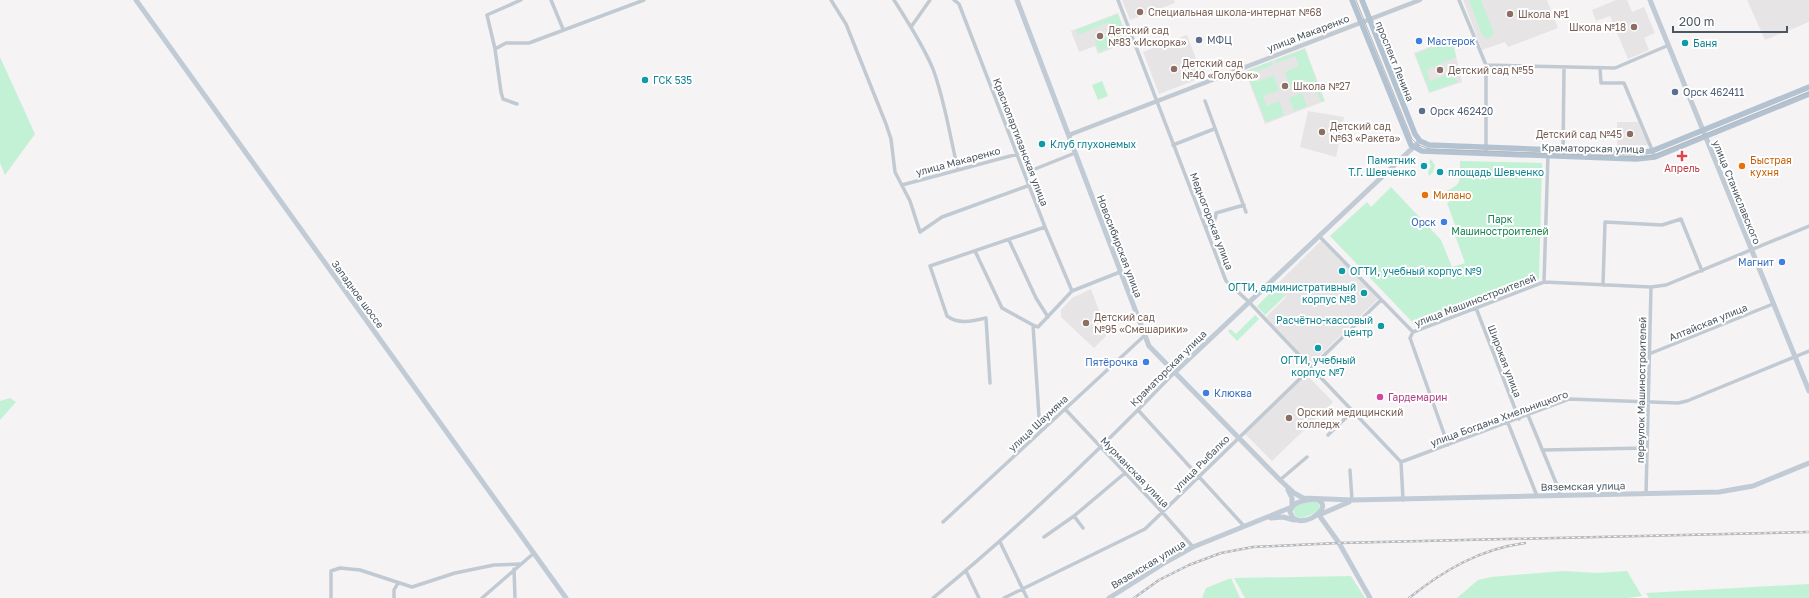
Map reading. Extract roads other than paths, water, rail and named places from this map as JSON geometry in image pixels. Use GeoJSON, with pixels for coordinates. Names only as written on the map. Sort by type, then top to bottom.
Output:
{"type":"FeatureCollection","features":[{"type":"Feature","properties":{"kind":"main road","name":"Западное шоссе"},"geometry":{"type":"LineString","coordinates":[[136,0],[566,598]]}},
{"type":"Feature","properties":{"kind":"main road","name":"Новосибирская улица"},"geometry":{"type":"LineString","coordinates":[[1017,0],[1149,346],[1280,480]]}},
{"type":"Feature","properties":{"kind":"main road","name":"проспект Ленина"},"geometry":{"type":"LineString","coordinates":[[1352,0],[1389,93],[1413,148]]}},
{"type":"Feature","properties":{"kind":"main road","name":"проспект Ленина"},"geometry":{"type":"LineString","coordinates":[[1362,0],[1415,134],[1420,142]]}},
{"type":"Feature","properties":{"kind":"main road","name":"улица Станиславского"},"geometry":{"type":"LineString","coordinates":[[1650,0],[1809,391]]}},
{"type":"Feature","properties":{"kind":"main road","name":"Краматорская улица"},"geometry":{"type":"LineString","coordinates":[[1174,373],[1420,142],[1429,145],[1635,153],[1652,151],[1809,87]]}},
{"type":"Feature","properties":{"kind":"main road","name":"Краматорская улица"},"geometry":{"type":"LineString","coordinates":[[1413,148],[1422,151],[1564,157],[1636,159],[1655,157],[1809,94]]}},
{"type":"Feature","properties":{"kind":"main road","name":"Вяземская улица"},"geometry":{"type":"LineString","coordinates":[[1109,598],[1193,547],[1292,507],[1297,503],[1314,499],[1403,500],[1719,492],[1753,486],[1809,463]]}},
{"type":"Feature","properties":{"kind":"main road"},"geometry":{"type":"LineString","coordinates":[[1280,480],[1300,497],[1319,500],[1322,505],[1322,511],[1318,514]]}},
{"type":"Feature","properties":{"kind":"main road"},"geometry":{"type":"LineString","coordinates":[[1280,480],[1290,494],[1292,507],[1290,514],[1296,520]]}},
{"type":"Feature","properties":{"kind":"main road"},"geometry":{"type":"LineString","coordinates":[[1262,519],[1279,517],[1302,520],[1352,500]]}},
{"type":"Feature","properties":{"kind":"main road"},"geometry":{"type":"LineString","coordinates":[[1318,514],[1339,543],[1370,598]]}},
{"type":"Feature","properties":{"kind":"street"},"geometry":{"type":"LineString","coordinates":[[517,104],[503,99],[495,49],[486,16],[521,0]]}},
{"type":"Feature","properties":{"kind":"street"},"geometry":{"type":"LineString","coordinates":[[552,0],[563,29]]}},
{"type":"Feature","properties":{"kind":"street"},"geometry":{"type":"LineString","coordinates":[[495,49],[506,43],[529,42],[644,0]]}},
{"type":"Feature","properties":{"kind":"street"},"geometry":{"type":"LineString","coordinates":[[831,0],[846,24],[886,124],[891,139],[896,172],[910,201],[920,232],[942,218],[1030,185]]}},
{"type":"Feature","properties":{"kind":"street"},"geometry":{"type":"LineString","coordinates":[[894,0],[929,60],[938,85],[958,170]]}},
{"type":"Feature","properties":{"kind":"street"},"geometry":{"type":"LineString","coordinates":[[911,27],[930,0]]}},
{"type":"Feature","properties":{"kind":"street","name":"Краснопартизанская улица"},"geometry":{"type":"LineString","coordinates":[[954,0],[959,4],[1045,227],[1072,291]]}},
{"type":"Feature","properties":{"kind":"street","name":"Медногорская улица"},"geometry":{"type":"LineString","coordinates":[[1118,0],[1226,281],[1249,302],[1401,462]]}},
{"type":"Feature","properties":{"kind":"street","name":"улица Макаренко"},"geometry":{"type":"LineString","coordinates":[[1069,135],[1420,0]]}},
{"type":"Feature","properties":{"kind":"street"},"geometry":{"type":"LineString","coordinates":[[1459,0],[1486,65],[1486,154]]}},
{"type":"Feature","properties":{"kind":"street"},"geometry":{"type":"LineString","coordinates":[[1486,65],[1614,68],[1669,45]]}},
{"type":"Feature","properties":{"kind":"street"},"geometry":{"type":"LineString","coordinates":[[1376,61],[1384,57]]}},
{"type":"Feature","properties":{"kind":"street"},"geometry":{"type":"LineString","coordinates":[[1564,67],[1564,157]]}},
{"type":"Feature","properties":{"kind":"street"},"geometry":{"type":"LineString","coordinates":[[1600,68],[1602,83],[1624,83],[1655,157]]}},
{"type":"Feature","properties":{"kind":"street"},"geometry":{"type":"LineString","coordinates":[[1389,93],[1397,89]]}},
{"type":"Feature","properties":{"kind":"street"},"geometry":{"type":"LineString","coordinates":[[1791,94],[1794,101]]}},
{"type":"Feature","properties":{"kind":"street"},"geometry":{"type":"LineString","coordinates":[[1204,101],[1246,212]]}},
{"type":"Feature","properties":{"kind":"street"},"geometry":{"type":"LineString","coordinates":[[1740,115],[1743,122]]}},
{"type":"Feature","properties":{"kind":"street"},"geometry":{"type":"LineString","coordinates":[[1173,145],[1214,129]]}},
{"type":"Feature","properties":{"kind":"street"},"geometry":{"type":"LineString","coordinates":[[1682,139],[1685,145]]}},
{"type":"Feature","properties":{"kind":"street"},"geometry":{"type":"LineString","coordinates":[[1670,144],[1673,150]]}},
{"type":"Feature","properties":{"kind":"street"},"geometry":{"type":"LineString","coordinates":[[1442,145],[1442,152]]}},
{"type":"Feature","properties":{"kind":"street"},"geometry":{"type":"LineString","coordinates":[[1538,149],[1538,156]]}},
{"type":"Feature","properties":{"kind":"street"},"geometry":{"type":"LineString","coordinates":[[1544,282],[1548,149]]}},
{"type":"Feature","properties":{"kind":"street"},"geometry":{"type":"LineString","coordinates":[[1592,151],[1592,158]]}},
{"type":"Feature","properties":{"kind":"street"},"geometry":{"type":"LineString","coordinates":[[1025,173],[1075,153]]}},
{"type":"Feature","properties":{"kind":"street"},"geometry":{"type":"LineString","coordinates":[[1635,153],[1636,159]]}},
{"type":"Feature","properties":{"kind":"street","name":"улица Макаренко"},"geometry":{"type":"LineString","coordinates":[[902,185],[1018,154]]}},
{"type":"Feature","properties":{"kind":"street"},"geometry":{"type":"LineString","coordinates":[[1206,227],[1213,223],[1216,219],[1216,213],[1244,205]]}},
{"type":"Feature","properties":{"kind":"street"},"geometry":{"type":"LineString","coordinates":[[1603,285],[1605,222],[1662,225],[1681,219],[1702,271]]}},
{"type":"Feature","properties":{"kind":"street","name":"улица Машиностроителей"},"geometry":{"type":"LineString","coordinates":[[1319,236],[1412,332],[1544,282],[1651,287],[1666,285],[1809,226]]}},
{"type":"Feature","properties":{"kind":"street"},"geometry":{"type":"LineString","coordinates":[[990,383],[986,318],[968,322],[951,319],[947,316],[930,266],[1045,227]]}},
{"type":"Feature","properties":{"kind":"street"},"geometry":{"type":"LineString","coordinates":[[1009,240],[1036,298],[1048,317]]}},
{"type":"Feature","properties":{"kind":"street"},"geometry":{"type":"LineString","coordinates":[[975,251],[1002,308],[1038,328],[1072,291],[1120,272]]}},
{"type":"Feature","properties":{"kind":"street","name":"переулок Машиностроителей"},"geometry":{"type":"LineString","coordinates":[[1646,494],[1651,287]]}},
{"type":"Feature","properties":{"kind":"street","name":"улица Рыбалко"},"geometry":{"type":"LineString","coordinates":[[1004,598],[1145,529],[1163,513],[1238,437],[1381,300]]}},
{"type":"Feature","properties":{"kind":"street","name":"Алтайская улица"},"geometry":{"type":"LineString","coordinates":[[1649,354],[1773,304]]}},
{"type":"Feature","properties":{"kind":"street","name":"Широкая улица"},"geometry":{"type":"LineString","coordinates":[[1476,308],[1519,419]]}},
{"type":"Feature","properties":{"kind":"street"},"geometry":{"type":"LineString","coordinates":[[1033,325],[1040,432]]}},
{"type":"Feature","properties":{"kind":"street"},"geometry":{"type":"LineString","coordinates":[[1412,332],[1410,338],[1448,445]]}},
{"type":"Feature","properties":{"kind":"street","name":"улица Шаумяна"},"geometry":{"type":"LineString","coordinates":[[942,522],[1144,336]]}},
{"type":"Feature","properties":{"kind":"street","name":"улица Богдана Хмельницкого"},"geometry":{"type":"LineString","coordinates":[[1401,462],[1569,399],[1678,403],[1687,401],[1809,351]]}},
{"type":"Feature","properties":{"kind":"street","name":"Краматорская улица"},"geometry":{"type":"LineString","coordinates":[[933,598],[1000,542],[1100,447],[1174,373]]}},
{"type":"Feature","properties":{"kind":"street","name":"Мурманская улица"},"geometry":{"type":"LineString","coordinates":[[1065,409],[1193,547]]}},
{"type":"Feature","properties":{"kind":"street"},"geometry":{"type":"LineString","coordinates":[[1138,410],[1200,476],[1244,526]]}},
{"type":"Feature","properties":{"kind":"street"},"geometry":{"type":"LineString","coordinates":[[1328,435],[1352,411]]}},
{"type":"Feature","properties":{"kind":"street"},"geometry":{"type":"LineString","coordinates":[[1528,415],[1561,495]]}},
{"type":"Feature","properties":{"kind":"street"},"geometry":{"type":"LineString","coordinates":[[1508,423],[1537,496]]}},
{"type":"Feature","properties":{"kind":"street"},"geometry":{"type":"LineString","coordinates":[[1542,450],[1647,448]]}},
{"type":"Feature","properties":{"kind":"street"},"geometry":{"type":"LineString","coordinates":[[1280,480],[1307,457]]}},
{"type":"Feature","properties":{"kind":"street"},"geometry":{"type":"LineString","coordinates":[[1401,462],[1403,500]]}},
{"type":"Feature","properties":{"kind":"street"},"geometry":{"type":"LineString","coordinates":[[1350,470],[1352,500]]}},
{"type":"Feature","properties":{"kind":"street"},"geometry":{"type":"LineString","coordinates":[[1044,538],[1074,516],[1125,473]]}},
{"type":"Feature","properties":{"kind":"street"},"geometry":{"type":"LineString","coordinates":[[1074,516],[1083,528]]}},
{"type":"Feature","properties":{"kind":"street"},"geometry":{"type":"LineString","coordinates":[[1000,542],[1027,598]]}},
{"type":"Feature","properties":{"kind":"street"},"geometry":{"type":"LineString","coordinates":[[482,598],[534,553]]}},
{"type":"Feature","properties":{"kind":"street"},"geometry":{"type":"LineString","coordinates":[[331,598],[331,571],[340,568],[360,570],[412,587],[454,574],[494,565],[520,564]]}},
{"type":"Feature","properties":{"kind":"street"},"geometry":{"type":"LineString","coordinates":[[514,569],[515,598]]}},
{"type":"Feature","properties":{"kind":"street"},"geometry":{"type":"LineString","coordinates":[[966,571],[979,598]]}},
{"type":"Feature","properties":{"kind":"street"},"geometry":{"type":"LineString","coordinates":[[394,598],[394,590],[398,583]]}},
{"type":"Feature","properties":{"kind":"tram line"},"geometry":{"type":"LineString","coordinates":[[1356,0],[1412,139],[1418,145],[1430,149],[1645,157],[1654,155],[1809,92]]}},
{"type":"Feature","properties":{"kind":"railway"},"geometry":{"type":"LineString","coordinates":[[1134,598],[1159,580],[1189,565],[1221,553],[1253,547],[1339,543],[1809,532]]}},
{"type":"Feature","properties":{"kind":"railway"},"geometry":{"type":"LineString","coordinates":[[1409,598],[1436,578],[1463,562],[1493,550],[1525,543]]}},
{"type":"Feature","properties":{"kind":"place","name":"Специальная школа-интернат №68"},"geometry":{"type":"Point","coordinates":[1140,12]}},
{"type":"Feature","properties":{"kind":"place","name":"Школа №1"},"geometry":{"type":"Point","coordinates":[1510,14]}},
{"type":"Feature","properties":{"kind":"place","name":"Школа №18"},"geometry":{"type":"Point","coordinates":[1634,27]}},
{"type":"Feature","properties":{"kind":"place","name":"Детский сад №83 «Искорка»"},"geometry":{"type":"Point","coordinates":[1100,36]}},
{"type":"Feature","properties":{"kind":"place","name":"МФЦ"},"geometry":{"type":"Point","coordinates":[1199,40]}},
{"type":"Feature","properties":{"kind":"place","name":"Мастерок"},"geometry":{"type":"Point","coordinates":[1419,41]}},
{"type":"Feature","properties":{"kind":"place","name":"Баня"},"geometry":{"type":"Point","coordinates":[1685,43]}},
{"type":"Feature","properties":{"kind":"place","name":"Детский сад №40 «Голубок»"},"geometry":{"type":"Point","coordinates":[1174,69]}},
{"type":"Feature","properties":{"kind":"place","name":"Детский сад №55"},"geometry":{"type":"Point","coordinates":[1440,70]}},
{"type":"Feature","properties":{"kind":"place","name":"ГСК 535"},"geometry":{"type":"Point","coordinates":[645,80]}},
{"type":"Feature","properties":{"kind":"place","name":"Школа №27"},"geometry":{"type":"Point","coordinates":[1285,86]}},
{"type":"Feature","properties":{"kind":"place","name":"Орск 462411"},"geometry":{"type":"Point","coordinates":[1675,92]}},
{"type":"Feature","properties":{"kind":"place","name":"Орск 462420"},"geometry":{"type":"Point","coordinates":[1422,111]}},
{"type":"Feature","properties":{"kind":"place","name":"Детский сад №63 «Ракета»"},"geometry":{"type":"Point","coordinates":[1322,132]}},
{"type":"Feature","properties":{"kind":"place","name":"Детский сад №45"},"geometry":{"type":"Point","coordinates":[1630,134]}},
{"type":"Feature","properties":{"kind":"place","name":"Клуб глухонемых"},"geometry":{"type":"Point","coordinates":[1042,144]}},
{"type":"Feature","properties":{"kind":"place","name":"Апрель"},"geometry":{"type":"Point","coordinates":[1682,156]}},
{"type":"Feature","properties":{"kind":"place","name":"Памятник Т.Г. Шевченко"},"geometry":{"type":"Point","coordinates":[1424,166]}},
{"type":"Feature","properties":{"kind":"place","name":"Быстрая кухня"},"geometry":{"type":"Point","coordinates":[1742,166]}},
{"type":"Feature","properties":{"kind":"place","name":"площадь Шевченко"},"geometry":{"type":"Point","coordinates":[1440,172]}},
{"type":"Feature","properties":{"kind":"place","name":"Милано"},"geometry":{"type":"Point","coordinates":[1425,195]}},
{"type":"Feature","properties":{"kind":"place","name":"Орск"},"geometry":{"type":"Point","coordinates":[1444,222]}},
{"type":"Feature","properties":{"kind":"place","name":"Магнит"},"geometry":{"type":"Point","coordinates":[1782,262]}},
{"type":"Feature","properties":{"kind":"place","name":"ОГТИ, учебный корпус №9"},"geometry":{"type":"Point","coordinates":[1342,271]}},
{"type":"Feature","properties":{"kind":"place","name":"ОГТИ, административный корпус №8"},"geometry":{"type":"Point","coordinates":[1364,293]}},
{"type":"Feature","properties":{"kind":"place","name":"Детский сад №95 «Смешарики»"},"geometry":{"type":"Point","coordinates":[1086,323]}},
{"type":"Feature","properties":{"kind":"place","name":"Расчётно-кассовый центр"},"geometry":{"type":"Point","coordinates":[1381,326]}},
{"type":"Feature","properties":{"kind":"place","name":"ОГТИ, учебный корпус №7"},"geometry":{"type":"Point","coordinates":[1318,348]}},
{"type":"Feature","properties":{"kind":"place","name":"Пятёрочка"},"geometry":{"type":"Point","coordinates":[1146,362]}},
{"type":"Feature","properties":{"kind":"place","name":"Клюква"},"geometry":{"type":"Point","coordinates":[1206,393]}},
{"type":"Feature","properties":{"kind":"place","name":"Гардемарин"},"geometry":{"type":"Point","coordinates":[1380,397]}},
{"type":"Feature","properties":{"kind":"place","name":"Орский медицинский колледж"},"geometry":{"type":"Point","coordinates":[1289,418]}},
{"type":"Feature","properties":{"kind":"park label","name":"Парк Машиностроителей"},"geometry":{"type":"Point","coordinates":[1500,224]}}]}
